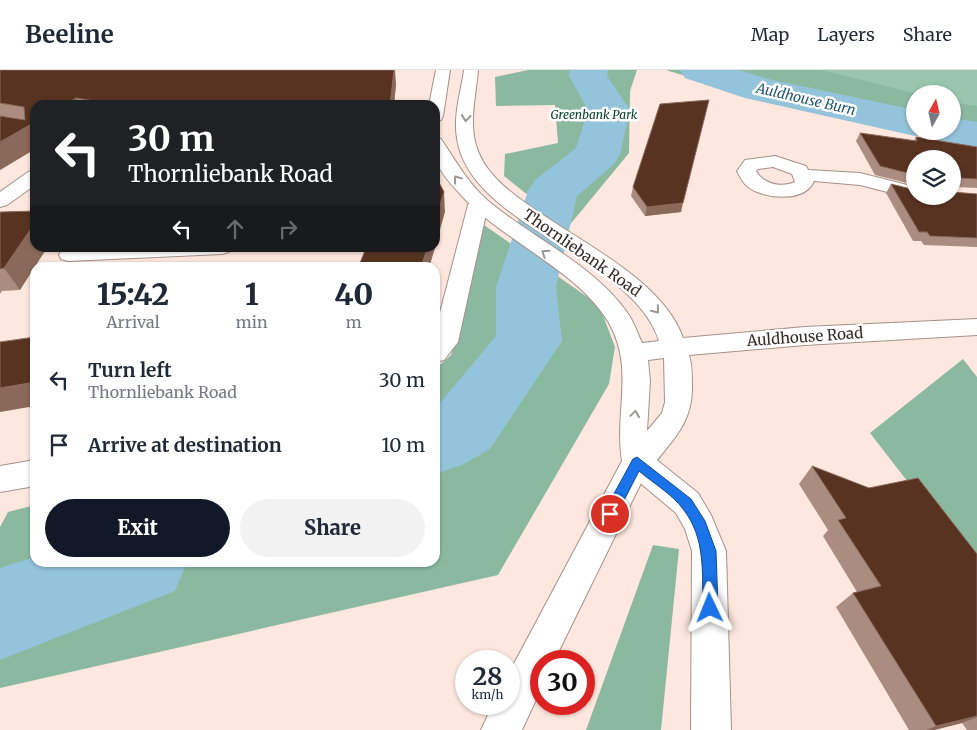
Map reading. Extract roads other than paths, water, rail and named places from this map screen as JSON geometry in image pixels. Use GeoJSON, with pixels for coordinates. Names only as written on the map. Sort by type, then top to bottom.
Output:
{"type":"FeatureCollection","features":[{"type":"Feature","properties":{"kind":"main road"},"geometry":{"type":"LineString","coordinates":[[438,100],[444,70]]}},
{"type":"Feature","properties":{"kind":"main road","name":"Thornliebank Road"},"geometry":{"type":"LineString","coordinates":[[471,70],[465,136],[469,152],[480,172],[494,188],[524,212],[575,259],[627,333],[634,353],[639,378],[633,430],[637,462]]}},
{"type":"Feature","properties":{"kind":"main road"},"geometry":{"type":"LineString","coordinates":[[440,152],[469,152]]}},
{"type":"Feature","properties":{"kind":"main road","name":"Thornliebank Road"},"geometry":{"type":"LineString","coordinates":[[440,156],[478,205],[518,235],[575,259],[611,270],[641,294],[664,321],[675,347],[681,382],[679,404],[670,424],[660,439],[637,462],[541,646],[501,730]]}},
{"type":"Feature","properties":{"kind":"main road"},"geometry":{"type":"LineString","coordinates":[[803,175],[860,179],[906,191]]}},
{"type":"Feature","properties":{"kind":"main road"},"geometry":{"type":"LineString","coordinates":[[0,201],[30,180]]}},
{"type":"Feature","properties":{"kind":"main road"},"geometry":{"type":"LineString","coordinates":[[440,348],[445,342],[478,205]]}},
{"type":"Feature","properties":{"kind":"main road","name":"Auldhouse Road"},"geometry":{"type":"LineString","coordinates":[[634,353],[675,347],[818,336],[977,327]]}},
{"type":"Feature","properties":{"kind":"main road"},"geometry":{"type":"LineString","coordinates":[[637,462],[687,503],[700,525],[709,551],[711,730]]}},
{"type":"Feature","properties":{"kind":"main road"},"geometry":{"type":"LineString","coordinates":[[0,479],[30,474]]}},
{"type":"Feature","properties":{"kind":"lane"},"geometry":{"type":"LineString","coordinates":[[68,255],[134,252]]}},
{"type":"Feature","properties":{"kind":"waterway","name":"Auldhouse Burn"},"geometry":{"type":"LineString","coordinates":[[440,440],[464,428],[529,341],[526,287],[553,191],[597,154],[609,110],[588,76],[589,70]]}},
{"type":"Feature","properties":{"kind":"waterway","name":"Auldhouse Burn"},"geometry":{"type":"LineString","coordinates":[[699,70],[759,89],[906,121]]}},
{"type":"Feature","properties":{"kind":"waterway","name":"Auldhouse Burn"},"geometry":{"type":"LineString","coordinates":[[961,132],[977,135]]}},
{"type":"Feature","properties":{"kind":"waterway","name":"Auldhouse Burn"},"geometry":{"type":"LineString","coordinates":[[0,614],[130,567]]}},
{"type":"Feature","properties":{"kind":"park label","name":"Greenbank Park"},"geometry":{"type":"Point","coordinates":[594,115]}}]}
